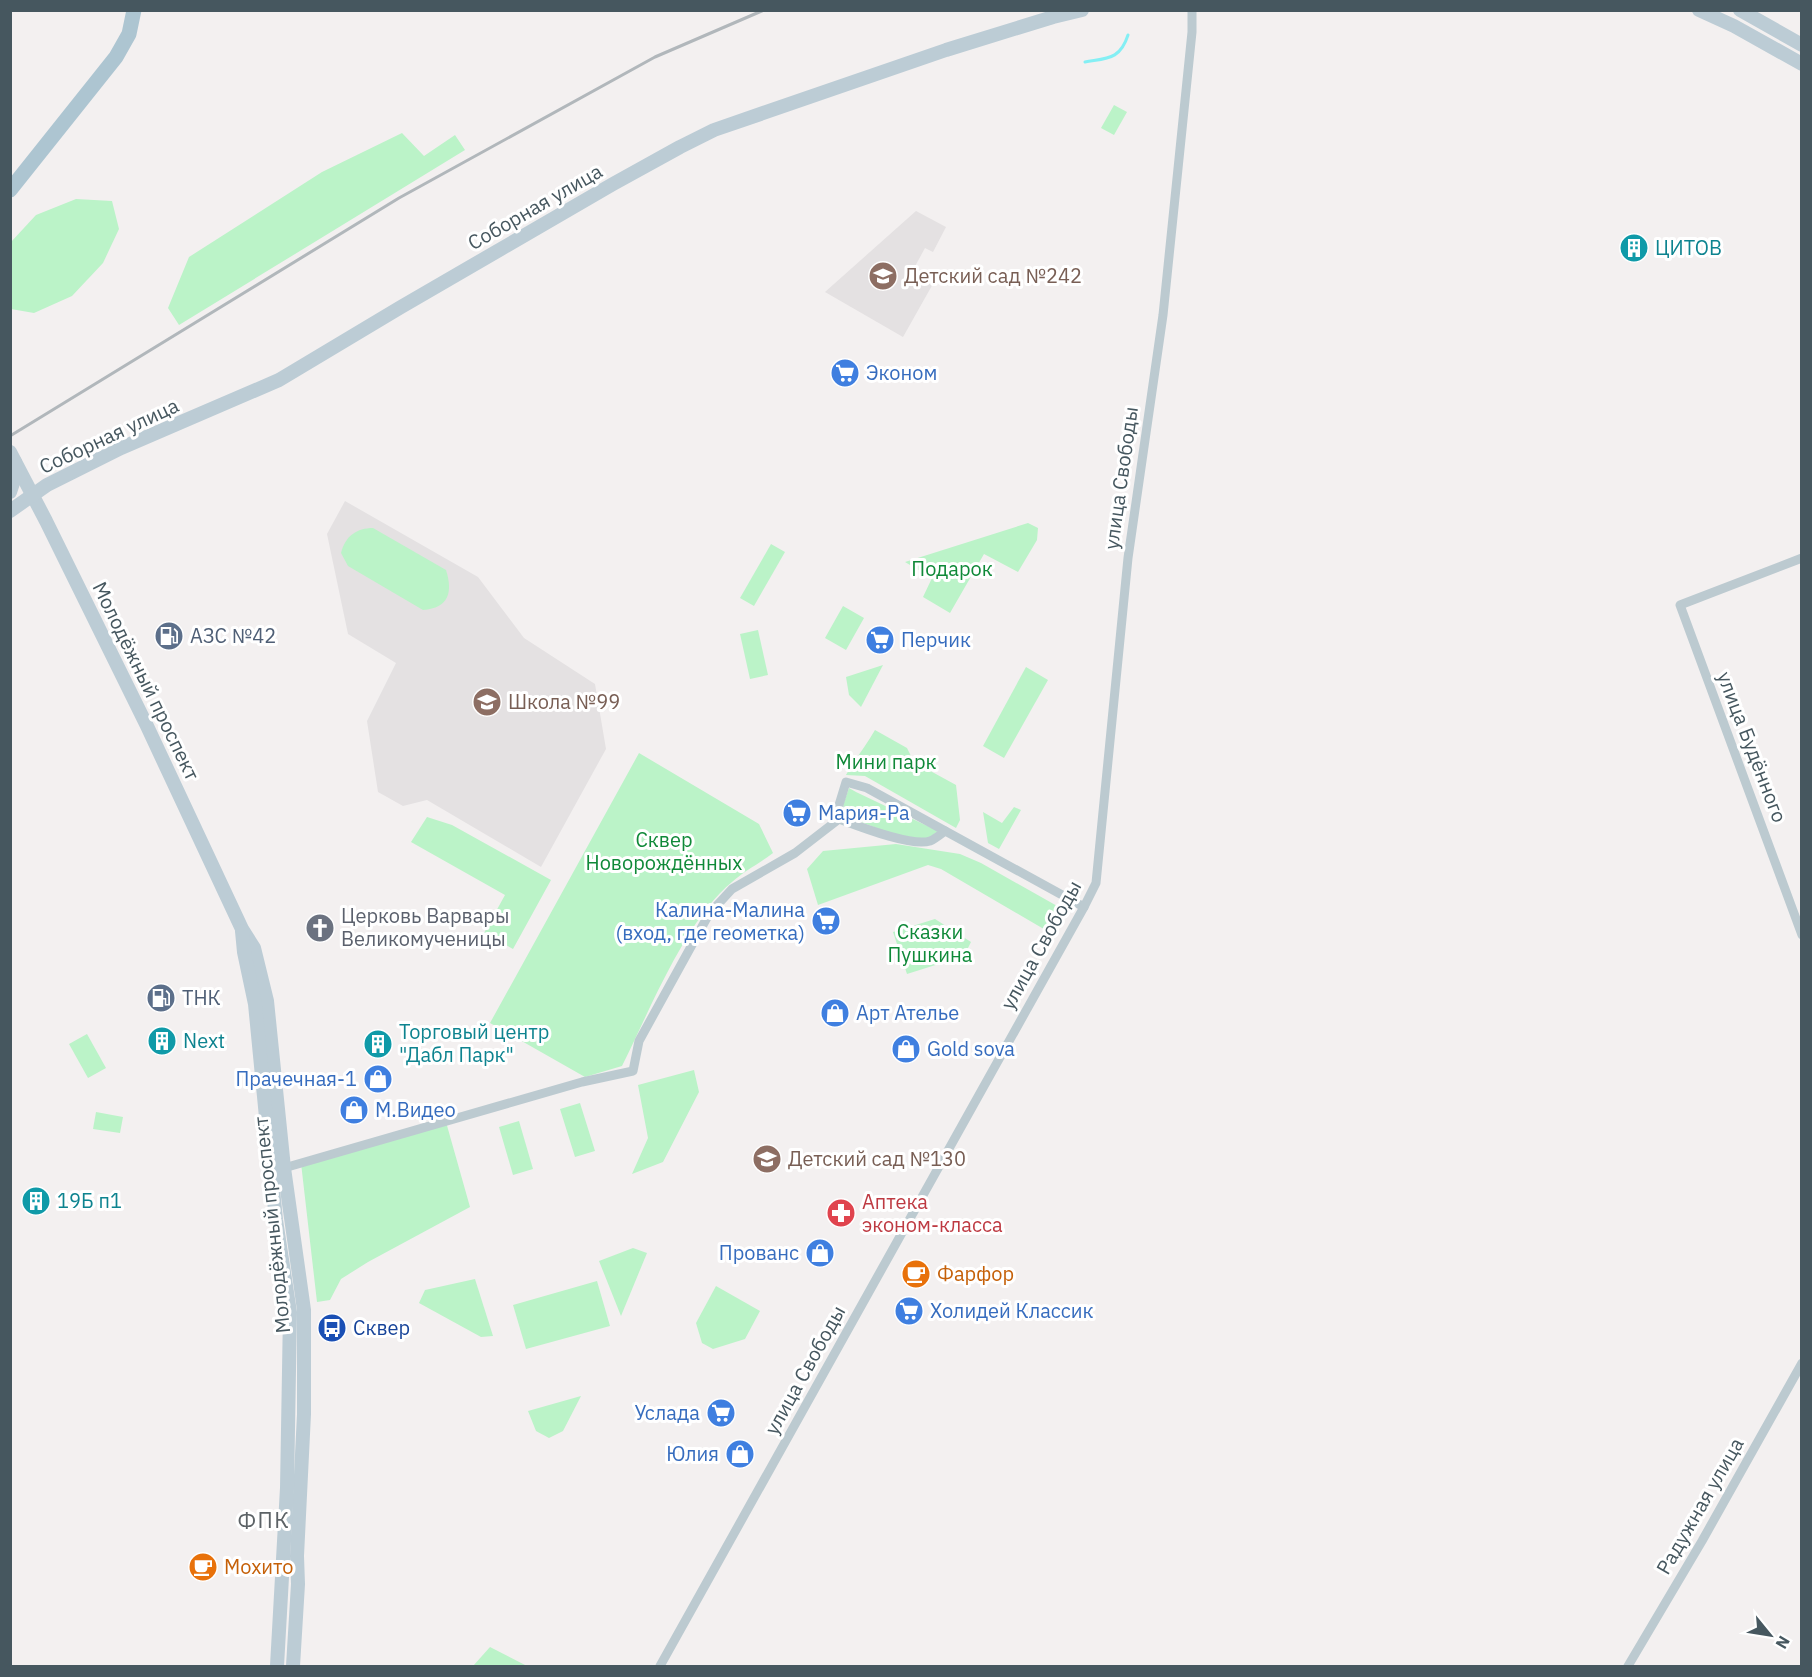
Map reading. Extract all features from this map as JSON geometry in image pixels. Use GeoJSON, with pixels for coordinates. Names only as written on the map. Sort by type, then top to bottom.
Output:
{"type":"FeatureCollection","features":[{"type":"Feature","properties":{"kind":"main road"},"geometry":{"type":"LineString","coordinates":[[10,178],[114,45],[126,10]]}},
{"type":"Feature","properties":{"kind":"main road"},"geometry":{"type":"LineString","coordinates":[[10,190],[116,57],[129,34],[135,10]]}},
{"type":"Feature","properties":{"kind":"main road","name":"Соборная улица"},"geometry":{"type":"LineString","coordinates":[[10,511],[47,485],[121,448],[279,380],[621,180],[714,130],[946,50],[1082,10]]}},
{"type":"Feature","properties":{"kind":"main road"},"geometry":{"type":"LineString","coordinates":[[1699,10],[1734,26],[1802,64]]}},
{"type":"Feature","properties":{"kind":"main road"},"geometry":{"type":"LineString","coordinates":[[1740,10],[1802,45]]}},
{"type":"Feature","properties":{"kind":"main road"},"geometry":{"type":"LineString","coordinates":[[10,492],[14,480],[13,456]]}},
{"type":"Feature","properties":{"kind":"main road","name":"Молодёжный проспект"},"geometry":{"type":"LineString","coordinates":[[13,456],[147,726],[242,929],[254,948],[267,1000],[284,1168],[304,1310],[304,1414],[293,1666]]}},
{"type":"Feature","properties":{"kind":"main road","name":"Молодёжный проспект"},"geometry":{"type":"LineString","coordinates":[[242,929],[244,952],[255,1004],[276,1220],[290,1312],[286,1488],[277,1666]]}},
{"type":"Feature","properties":{"kind":"street","name":"улица Свободы"},"geometry":{"type":"LineString","coordinates":[[660,1666],[1096,883],[1128,558],[1163,315],[1192,32],[1192,10]]}},
{"type":"Feature","properties":{"kind":"street","name":"улица Будённого"},"geometry":{"type":"LineString","coordinates":[[1802,558],[1680,606],[1802,935]]}},
{"type":"Feature","properties":{"kind":"street"},"geometry":{"type":"LineString","coordinates":[[839,819],[839,805],[846,782],[867,788],[1084,907]]}},
{"type":"Feature","properties":{"kind":"street"},"geometry":{"type":"LineString","coordinates":[[839,819],[885,835],[914,841],[929,841],[945,831]]}},
{"type":"Feature","properties":{"kind":"street"},"geometry":{"type":"LineString","coordinates":[[284,1168],[582,1082],[633,1071],[639,1041],[709,914],[732,888],[795,853],[839,819]]}},
{"type":"Feature","properties":{"kind":"street","name":"Радужная улица"},"geometry":{"type":"LineString","coordinates":[[1628,1666],[1708,1531],[1802,1363]]}},
{"type":"Feature","properties":{"kind":"shaded area","name":"Детский сад №242"},"geometry":{"type":"Polygon","coordinates":[[[916,211],[946,227],[933,252],[925,248],[913,270],[934,282],[903,337],[825,292],[916,211]]]}},
{"type":"Feature","properties":{"kind":"shaded area","name":"Школа №99"},"geometry":{"type":"Polygon","coordinates":[[[345,501],[478,577],[524,638],[595,684],[606,749],[541,867],[427,800],[403,806],[378,792],[367,721],[396,663],[348,634],[327,534],[345,501]]]}},
{"type":"Feature","properties":{"kind":"green space"},"geometry":{"type":"Polygon","coordinates":[[[1114,105],[1127,112],[1114,135],[1101,128],[1114,105]]]}},
{"type":"Feature","properties":{"kind":"green space"},"geometry":{"type":"Polygon","coordinates":[[[402,133],[424,156],[455,135],[465,150],[179,325],[168,308],[189,257],[322,172],[402,133]]]}},
{"type":"Feature","properties":{"kind":"green space"},"geometry":{"type":"Polygon","coordinates":[[[76,199],[112,201],[119,229],[103,263],[72,296],[34,313],[11,309],[11,242],[36,215],[76,199]]]}},
{"type":"Feature","properties":{"kind":"green space","name":"Подарок"},"geometry":{"type":"Polygon","coordinates":[[[1028,523],[1038,528],[1037,540],[1018,572],[984,554],[950,613],[923,597],[932,578],[905,562],[1028,523]]]}},
{"type":"Feature","properties":{"kind":"green space"},"geometry":{"type":"Polygon","coordinates":[[[373,528],[446,570],[449,592],[444,602],[432,609],[423,610],[348,566],[341,553],[345,542],[357,531],[373,528]]]}},
{"type":"Feature","properties":{"kind":"green space"},"geometry":{"type":"Polygon","coordinates":[[[771,544],[785,552],[754,606],[740,598],[771,544]]]}},
{"type":"Feature","properties":{"kind":"green space"},"geometry":{"type":"Polygon","coordinates":[[[843,606],[864,618],[846,650],[825,638],[843,606]]]}},
{"type":"Feature","properties":{"kind":"green space"},"geometry":{"type":"Polygon","coordinates":[[[758,630],[768,675],[750,679],[740,634],[758,630]]]}},
{"type":"Feature","properties":{"kind":"green space"},"geometry":{"type":"Polygon","coordinates":[[[883,665],[861,707],[849,695],[846,677],[883,665]]]}},
{"type":"Feature","properties":{"kind":"green space"},"geometry":{"type":"Polygon","coordinates":[[[1026,667],[1048,680],[1004,758],[983,746],[1026,667]]]}},
{"type":"Feature","properties":{"kind":"green space","name":"Мини парк"},"geometry":{"type":"Polygon","coordinates":[[[875,730],[907,748],[914,762],[956,785],[960,820],[956,828],[865,776],[846,775],[875,730]]]}},
{"type":"Feature","properties":{"kind":"green space","name":"Сквер Новорождённых"},"geometry":{"type":"Polygon","coordinates":[[[639,753],[759,824],[773,853],[732,882],[715,898],[699,919],[670,968],[622,1066],[585,1077],[490,1023],[639,753]]]}},
{"type":"Feature","properties":{"kind":"green space"},"geometry":{"type":"Polygon","coordinates":[[[849,788],[938,831],[928,838],[918,839],[887,832],[848,817],[843,805],[849,788]]]}},
{"type":"Feature","properties":{"kind":"green space"},"geometry":{"type":"Polygon","coordinates":[[[1014,807],[1021,810],[999,849],[988,843],[983,812],[1002,823],[1014,807]]]}},
{"type":"Feature","properties":{"kind":"green space"},"geometry":{"type":"Polygon","coordinates":[[[427,817],[452,825],[551,880],[513,949],[484,933],[505,895],[411,842],[427,817]]]}},
{"type":"Feature","properties":{"kind":"green space"},"geometry":{"type":"Polygon","coordinates":[[[896,844],[960,854],[981,863],[1066,911],[1054,935],[941,869],[928,865],[818,905],[807,869],[823,851],[896,844]]]}},
{"type":"Feature","properties":{"kind":"green space","name":"Сказки Пушкина"},"geometry":{"type":"Polygon","coordinates":[[[935,919],[971,942],[964,956],[907,974],[893,932],[935,919]]]}},
{"type":"Feature","properties":{"kind":"green space"},"geometry":{"type":"Polygon","coordinates":[[[87,1034],[106,1068],[88,1078],[69,1044],[87,1034]]]}},
{"type":"Feature","properties":{"kind":"green space"},"geometry":{"type":"Polygon","coordinates":[[[694,1070],[699,1092],[663,1162],[632,1174],[648,1138],[638,1085],[694,1070]]]}},
{"type":"Feature","properties":{"kind":"green space"},"geometry":{"type":"Polygon","coordinates":[[[580,1103],[595,1151],[575,1157],[560,1109],[580,1103]]]}},
{"type":"Feature","properties":{"kind":"green space"},"geometry":{"type":"Polygon","coordinates":[[[96,1112],[123,1117],[120,1133],[93,1129],[96,1112]]]}},
{"type":"Feature","properties":{"kind":"green space"},"geometry":{"type":"Polygon","coordinates":[[[519,1121],[533,1169],[513,1175],[499,1127],[519,1121]]]}},
{"type":"Feature","properties":{"kind":"green space"},"geometry":{"type":"Polygon","coordinates":[[[446,1122],[470,1207],[368,1262],[341,1279],[330,1300],[317,1302],[301,1163],[446,1122]]]}},
{"type":"Feature","properties":{"kind":"green space"},"geometry":{"type":"Polygon","coordinates":[[[633,1248],[647,1253],[621,1316],[599,1261],[633,1248]]]}},
{"type":"Feature","properties":{"kind":"green space"},"geometry":{"type":"Polygon","coordinates":[[[475,1279],[493,1336],[481,1337],[419,1303],[425,1290],[475,1279]]]}},
{"type":"Feature","properties":{"kind":"green space"},"geometry":{"type":"Polygon","coordinates":[[[597,1281],[610,1326],[526,1349],[513,1305],[597,1281]]]}},
{"type":"Feature","properties":{"kind":"green space"},"geometry":{"type":"Polygon","coordinates":[[[716,1286],[760,1311],[745,1339],[713,1349],[702,1343],[696,1323],[716,1286]]]}},
{"type":"Feature","properties":{"kind":"green space"},"geometry":{"type":"Polygon","coordinates":[[[581,1396],[563,1431],[549,1438],[536,1431],[528,1411],[581,1396]]]}},
{"type":"Feature","properties":{"kind":"green space"},"geometry":{"type":"Polygon","coordinates":[[[490,1647],[527,1666],[473,1666],[490,1647]]]}},
{"type":"Feature","properties":{"kind":"waterway"},"geometry":{"type":"LineString","coordinates":[[1085,62],[1106,58],[1117,53],[1128,35]]}},
{"type":"Feature","properties":{"kind":"railway"},"geometry":{"type":"LineString","coordinates":[[10,436],[399,198],[655,57],[764,10]]}},
{"type":"Feature","properties":{"kind":"place","name":"ЦИТОВ"},"geometry":{"type":"Point","coordinates":[1634,248]}},
{"type":"Feature","properties":{"kind":"place","name":"Детский сад №242"},"geometry":{"type":"Point","coordinates":[883,276]}},
{"type":"Feature","properties":{"kind":"place","name":"Эконом"},"geometry":{"type":"Point","coordinates":[845,373]}},
{"type":"Feature","properties":{"kind":"place","name":"АЗС №42"},"geometry":{"type":"Point","coordinates":[169,636]}},
{"type":"Feature","properties":{"kind":"place","name":"Перчик"},"geometry":{"type":"Point","coordinates":[880,640]}},
{"type":"Feature","properties":{"kind":"place","name":"Школа №99"},"geometry":{"type":"Point","coordinates":[487,702]}},
{"type":"Feature","properties":{"kind":"place","name":"Мария-Ра"},"geometry":{"type":"Point","coordinates":[797,813]}},
{"type":"Feature","properties":{"kind":"place","name":"Калина-Малина (вход, где геометка)"},"geometry":{"type":"Point","coordinates":[826,921]}},
{"type":"Feature","properties":{"kind":"place","name":"Церковь Варвары Великомученицы"},"geometry":{"type":"Point","coordinates":[320,928]}},
{"type":"Feature","properties":{"kind":"place","name":"ТНК"},"geometry":{"type":"Point","coordinates":[161,998]}},
{"type":"Feature","properties":{"kind":"place","name":"Арт Ателье"},"geometry":{"type":"Point","coordinates":[835,1013]}},
{"type":"Feature","properties":{"kind":"place","name":"Next"},"geometry":{"type":"Point","coordinates":[162,1041]}},
{"type":"Feature","properties":{"kind":"place","name":"Торговый центр \"Дабл Парк\""},"geometry":{"type":"Point","coordinates":[378,1044]}},
{"type":"Feature","properties":{"kind":"place","name":"Gold sova"},"geometry":{"type":"Point","coordinates":[906,1049]}},
{"type":"Feature","properties":{"kind":"place","name":"Прачечная-1"},"geometry":{"type":"Point","coordinates":[378,1079]}},
{"type":"Feature","properties":{"kind":"place","name":"М.Видео"},"geometry":{"type":"Point","coordinates":[354,1110]}},
{"type":"Feature","properties":{"kind":"place","name":"Детский сад №130"},"geometry":{"type":"Point","coordinates":[767,1159]}},
{"type":"Feature","properties":{"kind":"place","name":"19Б п1"},"geometry":{"type":"Point","coordinates":[36,1201]}},
{"type":"Feature","properties":{"kind":"place","name":"Аптека эконом-класса"},"geometry":{"type":"Point","coordinates":[841,1213]}},
{"type":"Feature","properties":{"kind":"place","name":"Прованс"},"geometry":{"type":"Point","coordinates":[820,1253]}},
{"type":"Feature","properties":{"kind":"place","name":"Фарфор"},"geometry":{"type":"Point","coordinates":[916,1274]}},
{"type":"Feature","properties":{"kind":"place","name":"Холидей Классик"},"geometry":{"type":"Point","coordinates":[909,1311]}},
{"type":"Feature","properties":{"kind":"place","name":"Сквер"},"geometry":{"type":"Point","coordinates":[332,1328]}},
{"type":"Feature","properties":{"kind":"place","name":"Услада"},"geometry":{"type":"Point","coordinates":[721,1413]}},
{"type":"Feature","properties":{"kind":"place","name":"Юлия"},"geometry":{"type":"Point","coordinates":[740,1454]}},
{"type":"Feature","properties":{"kind":"place","name":"Мохито"},"geometry":{"type":"Point","coordinates":[203,1567]}},
{"type":"Feature","properties":{"kind":"district","name":"ФПК"},"geometry":{"type":"Point","coordinates":[264,1520]}}]}
